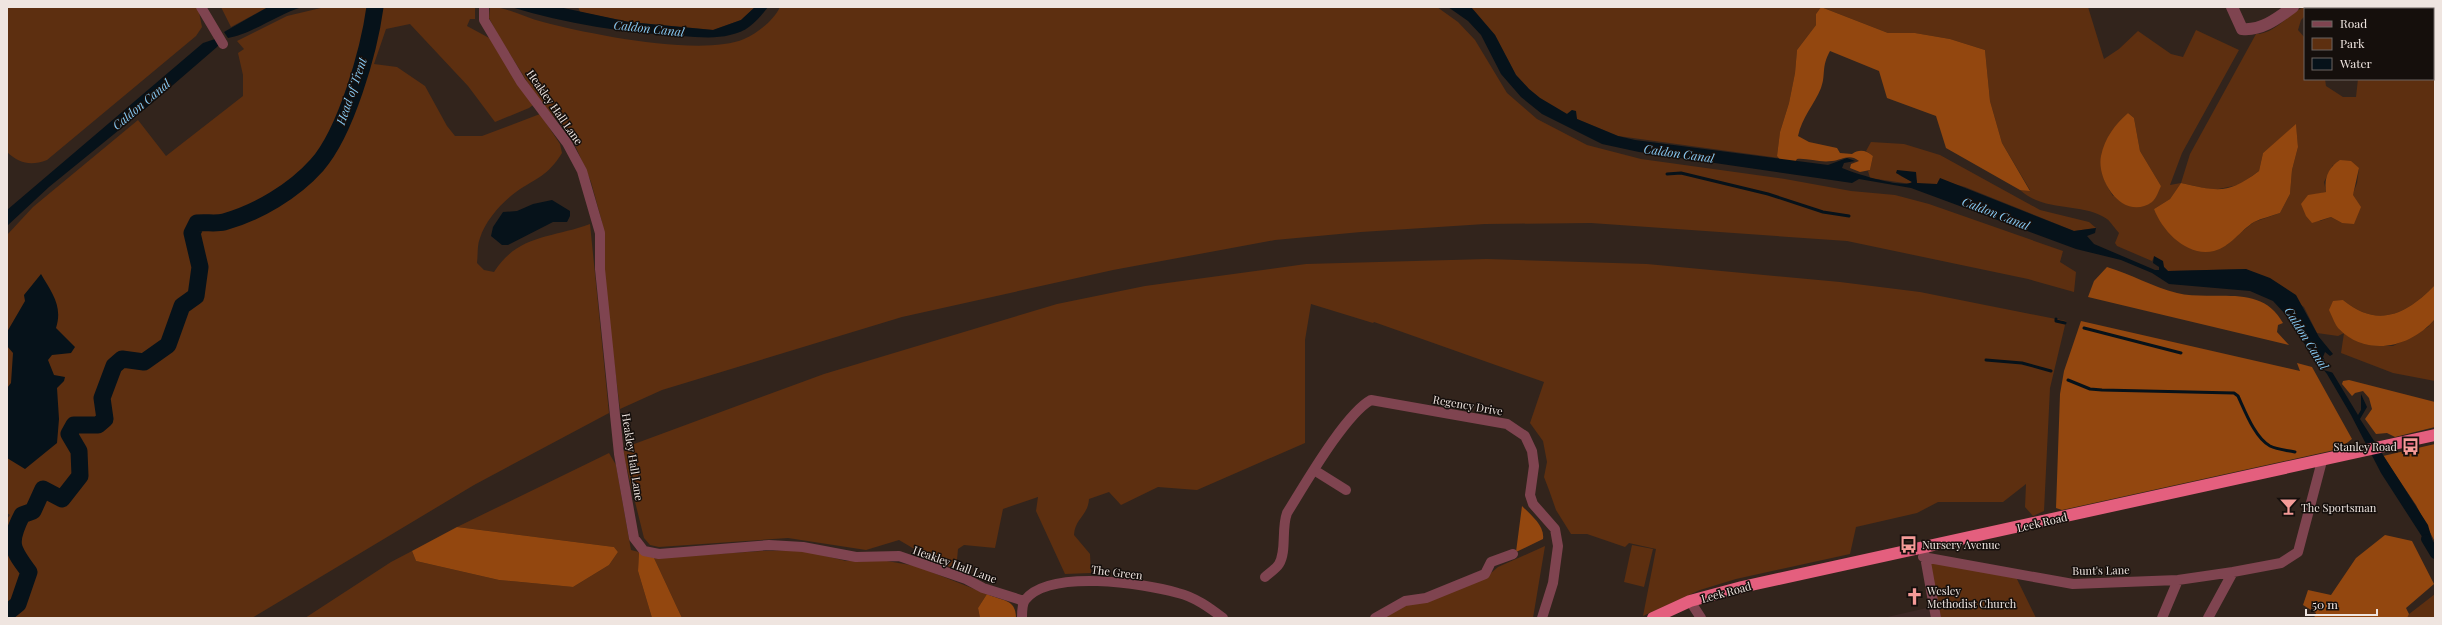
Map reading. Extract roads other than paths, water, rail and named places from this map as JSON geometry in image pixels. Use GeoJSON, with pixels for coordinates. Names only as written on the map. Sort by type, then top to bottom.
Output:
{"type":"FeatureCollection","features":[{"type":"Feature","properties":{"kind":"highway","name":"Leek Road"},"geometry":{"type":"LineString","coordinates":[[1653,618],[1690,601],[1742,587],[1924,553],[2435,436]]}},
{"type":"Feature","properties":{"kind":"street"},"geometry":{"type":"LineString","coordinates":[[201,7],[223,44]]}},
{"type":"Feature","properties":{"kind":"street","name":"Heakley Hall Lane"},"geometry":{"type":"LineString","coordinates":[[484,7],[484,20],[517,76],[568,143],[582,171],[600,234],[600,269],[619,454],[634,538],[644,551],[659,554],[768,545],[803,547],[856,557],[899,556],[966,579],[983,588],[1024,602]]}},
{"type":"Feature","properties":{"kind":"street"},"geometry":{"type":"LineString","coordinates":[[2232,7],[2242,29],[2253,30],[2276,20],[2293,7]]}},
{"type":"Feature","properties":{"kind":"street","name":"Regency Drive"},"geometry":{"type":"LineString","coordinates":[[1265,577],[1279,564],[1283,549],[1283,524],[1314,470],[1362,405],[1371,400],[1507,424],[1525,436],[1532,451],[1534,466],[1530,495],[1533,504],[1555,529],[1558,546],[1553,583],[1542,618]]}},
{"type":"Feature","properties":{"kind":"street","name":"Bunt's Lane"},"geometry":{"type":"LineString","coordinates":[[1924,553],[2073,584],[2178,580],[2281,563],[2298,552],[2322,461]]}},
{"type":"Feature","properties":{"kind":"street"},"geometry":{"type":"LineString","coordinates":[[1314,470],[1346,490]]}},
{"type":"Feature","properties":{"kind":"street"},"geometry":{"type":"LineString","coordinates":[[1924,553],[1936,618]]}},
{"type":"Feature","properties":{"kind":"street"},"geometry":{"type":"LineString","coordinates":[[1375,618],[1405,601],[1426,598],[1485,574],[1491,562],[1513,554]]}},
{"type":"Feature","properties":{"kind":"street"},"geometry":{"type":"LineString","coordinates":[[2208,618],[2233,572]]}},
{"type":"Feature","properties":{"kind":"street","name":"The Green"},"geometry":{"type":"LineString","coordinates":[[1024,602],[1032,593],[1058,583],[1088,580],[1179,593],[1207,606],[1223,618]]}},
{"type":"Feature","properties":{"kind":"street"},"geometry":{"type":"LineString","coordinates":[[2162,618],[2178,580]]}},
{"type":"Feature","properties":{"kind":"street"},"geometry":{"type":"LineString","coordinates":[[1690,601],[1701,618]]}},
{"type":"Feature","properties":{"kind":"street"},"geometry":{"type":"LineString","coordinates":[[1022,618],[1024,602]]}},
{"type":"Feature","properties":{"kind":"water"},"geometry":{"type":"Polygon","coordinates":[[[268,7],[302,7],[283,14],[255,29],[237,36],[228,38],[224,32],[268,7]]]}},
{"type":"Feature","properties":{"kind":"water"},"geometry":{"type":"Polygon","coordinates":[[[511,7],[559,7],[629,22],[713,30],[741,20],[755,7],[768,7],[752,25],[742,31],[718,37],[706,37],[639,33],[596,27],[511,7]]]}},
{"type":"Feature","properties":{"kind":"water"},"geometry":{"type":"Polygon","coordinates":[[[1448,7],[1471,7],[1495,35],[1516,75],[1540,98],[1567,114],[1572,110],[1576,111],[1577,119],[1618,136],[1635,140],[1828,165],[1847,158],[1855,161],[1844,163],[1842,168],[1889,182],[1907,184],[1912,182],[1896,173],[1897,170],[1916,172],[1917,183],[1937,184],[1940,178],[2074,231],[2096,228],[2095,233],[2087,236],[2094,244],[2155,270],[2159,270],[2159,267],[2153,263],[2154,256],[2163,261],[2164,267],[2168,271],[2246,269],[2270,278],[2296,295],[2319,337],[2333,354],[2330,356],[2325,352],[2323,357],[2358,415],[2361,410],[2361,394],[2367,407],[2360,419],[2428,525],[2435,550],[2430,549],[2381,473],[2351,415],[2327,374],[2311,354],[2286,315],[2273,301],[2250,291],[2169,284],[2152,273],[2121,260],[2076,249],[1911,188],[1859,179],[1852,183],[1639,152],[1602,144],[1542,114],[1521,97],[1501,74],[1481,35],[1468,21],[1448,7]]]}},
{"type":"Feature","properties":{"kind":"water"},"geometry":{"type":"Polygon","coordinates":[[[218,38],[221,42],[217,47],[151,104],[49,187],[7,226],[7,210],[203,43],[218,38]]]}},
{"type":"Feature","properties":{"kind":"water"},"geometry":{"type":"Polygon","coordinates":[[[552,200],[570,211],[570,216],[567,222],[553,222],[508,245],[502,245],[491,236],[493,227],[503,212],[517,211],[533,204],[552,200]]]}},
{"type":"Feature","properties":{"kind":"water"},"geometry":{"type":"Polygon","coordinates":[[[41,274],[57,306],[58,320],[56,328],[75,347],[71,353],[52,355],[48,360],[54,375],[65,377],[64,381],[57,388],[59,419],[57,443],[25,469],[7,458],[7,388],[11,383],[13,353],[7,346],[7,332],[25,301],[24,295],[41,274]]]}},
{"type":"Feature","properties":{"kind":"waterway","name":"Head of Trent"},"geometry":{"type":"LineString","coordinates":[[7,613],[18,604],[29,572],[15,551],[13,539],[22,515],[33,511],[43,489],[62,499],[80,476],[79,451],[69,434],[74,425],[98,425],[105,419],[102,398],[114,366],[122,359],[144,362],[168,345],[182,306],[196,296],[200,267],[192,233],[197,223],[224,222],[262,207],[286,192],[308,175],[328,151],[347,112],[355,90],[362,68],[375,7]]}},
{"type":"Feature","properties":{"kind":"waterway"},"geometry":{"type":"LineString","coordinates":[[1667,174],[1681,173],[1768,194],[1823,212],[1849,216]]}},
{"type":"Feature","properties":{"kind":"waterway"},"geometry":{"type":"LineString","coordinates":[[2056,319],[2056,321],[2065,323]]}},
{"type":"Feature","properties":{"kind":"waterway"},"geometry":{"type":"LineString","coordinates":[[2084,328],[2181,353]]}},
{"type":"Feature","properties":{"kind":"waterway"},"geometry":{"type":"LineString","coordinates":[[1986,360],[2022,363],[2051,371]]}},
{"type":"Feature","properties":{"kind":"waterway"},"geometry":{"type":"LineString","coordinates":[[2068,380],[2090,389],[2102,390],[2234,393],[2238,396],[2255,431],[2265,442],[2270,446],[2295,452]]}},
{"type":"Feature","properties":{"kind":"waterway","name":"Caldon Canal"},"geometry":{"type":"LineString","coordinates":[[2426,539],[2435,554]]}},
{"type":"Feature","properties":{"kind":"place","name":"Stanley Road"},"geometry":{"type":"Point","coordinates":[2410,446]}},
{"type":"Feature","properties":{"kind":"place","name":"The Sportsman"},"geometry":{"type":"Point","coordinates":[2288,507]}},
{"type":"Feature","properties":{"kind":"place","name":"Nursery Avenue"},"geometry":{"type":"Point","coordinates":[1909,544]}},
{"type":"Feature","properties":{"kind":"place","name":"Wesley Methodist Church"},"geometry":{"type":"Point","coordinates":[1914,596]}}]}
